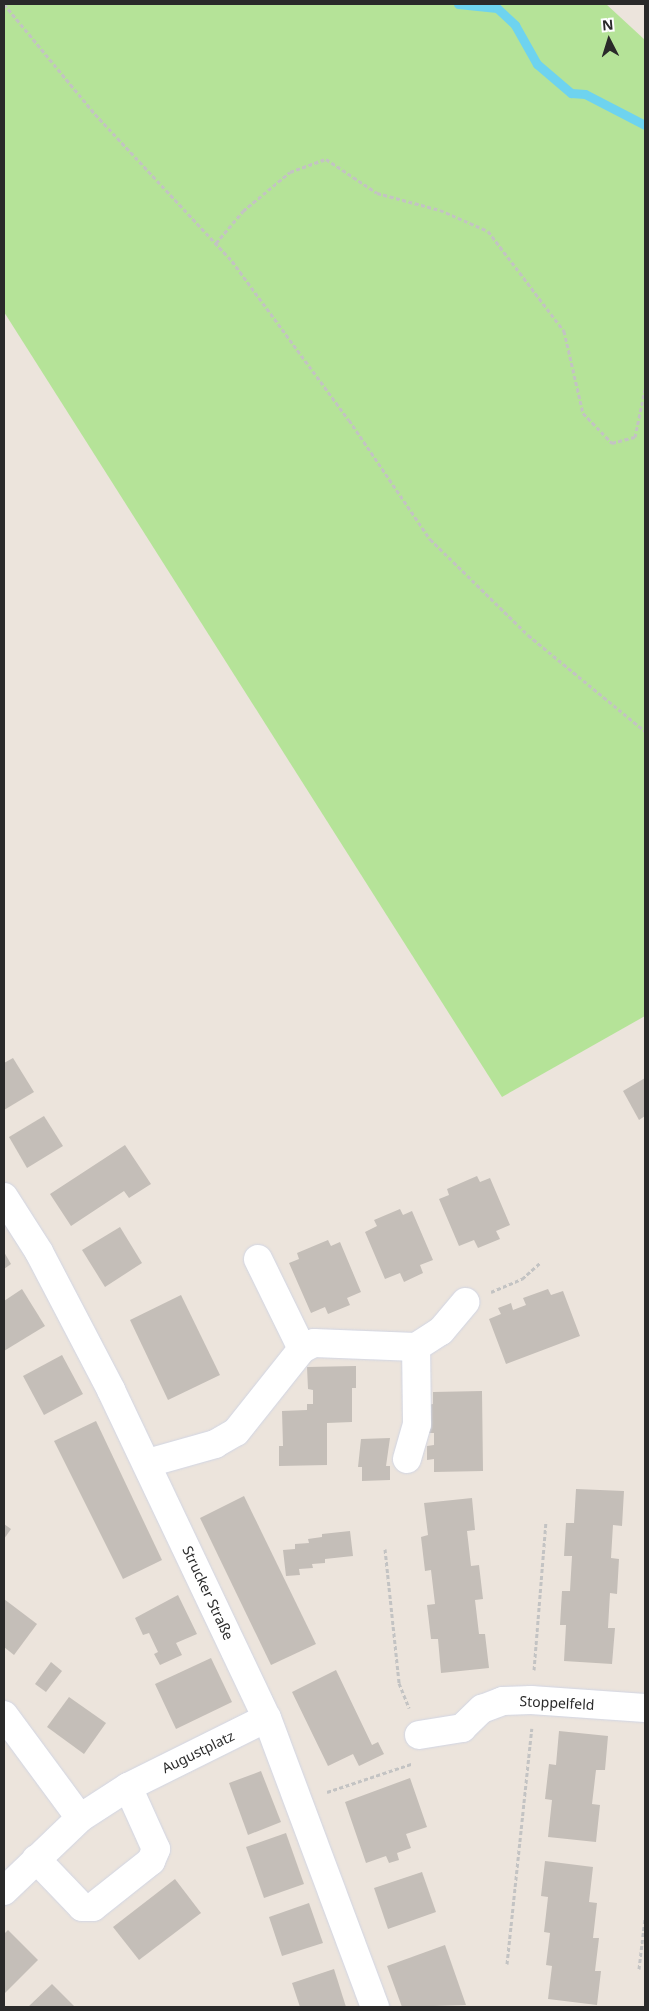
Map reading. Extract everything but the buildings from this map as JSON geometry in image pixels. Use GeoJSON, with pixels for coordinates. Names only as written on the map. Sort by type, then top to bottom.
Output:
{"type":"FeatureCollection","features":[{"type":"Feature","properties":{"kind":"street","name":"Strucker Straße"},"geometry":{"type":"LineString","coordinates":[[4,1197],[68,1306],[148,1463],[267,1718],[300,1801],[375,2007]]}},
{"type":"Feature","properties":{"kind":"street"},"geometry":{"type":"LineString","coordinates":[[258,1259],[302,1349]]}},
{"type":"Feature","properties":{"kind":"street"},"geometry":{"type":"LineString","coordinates":[[148,1463],[215,1444],[236,1432],[302,1349],[314,1343],[416,1347],[441,1331],[465,1302]]}},
{"type":"Feature","properties":{"kind":"street"},"geometry":{"type":"LineString","coordinates":[[408,1459],[416,1424],[416,1347]]}},
{"type":"Feature","properties":{"kind":"street","name":"Stoppelfeld"},"geometry":{"type":"LineString","coordinates":[[419,1735],[462,1728],[482,1709],[503,1701],[531,1700],[645,1708]]}},
{"type":"Feature","properties":{"kind":"street"},"geometry":{"type":"LineString","coordinates":[[4,1715],[80,1818]]}},
{"type":"Feature","properties":{"kind":"street","name":"Augustplatz"},"geometry":{"type":"LineString","coordinates":[[4,1890],[80,1818],[128,1786],[267,1718]]}},
{"type":"Feature","properties":{"kind":"street"},"geometry":{"type":"LineString","coordinates":[[36,1858],[82,1907],[93,1907],[151,1862],[156,1849],[128,1786]]}},
{"type":"Feature","properties":{"kind":"path"},"geometry":{"type":"LineString","coordinates":[[4,4],[95,114],[232,261],[349,420],[430,539],[528,635],[645,731]]}},
{"type":"Feature","properties":{"kind":"path"},"geometry":{"type":"LineString","coordinates":[[216,244],[243,211],[290,172],[326,159],[377,193],[440,210],[488,231],[564,332],[583,413],[612,443],[635,437],[645,389]]}},
{"type":"Feature","properties":{"kind":"path"},"geometry":{"type":"LineString","coordinates":[[465,1302],[522,1279],[542,1262]]}},
{"type":"Feature","properties":{"kind":"path"},"geometry":{"type":"LineString","coordinates":[[506,1964],[532,1722],[531,1700],[546,1521]]}},
{"type":"Feature","properties":{"kind":"path"},"geometry":{"type":"LineString","coordinates":[[300,1801],[416,1762],[427,1754],[399,1683],[385,1549]]}},
{"type":"Feature","properties":{"kind":"path"},"geometry":{"type":"LineString","coordinates":[[639,1970],[645,1918]]}},
{"type":"Feature","properties":{"kind":"green space"},"geometry":{"type":"Polygon","coordinates":[[[4,4],[606,4],[645,40],[645,1016],[502,1097],[4,312],[4,4]]]}},
{"type":"Feature","properties":{"kind":"waterway"},"geometry":{"type":"LineString","coordinates":[[458,4],[497,8],[515,25],[537,64],[571,93],[585,94],[645,125]]}}]}
